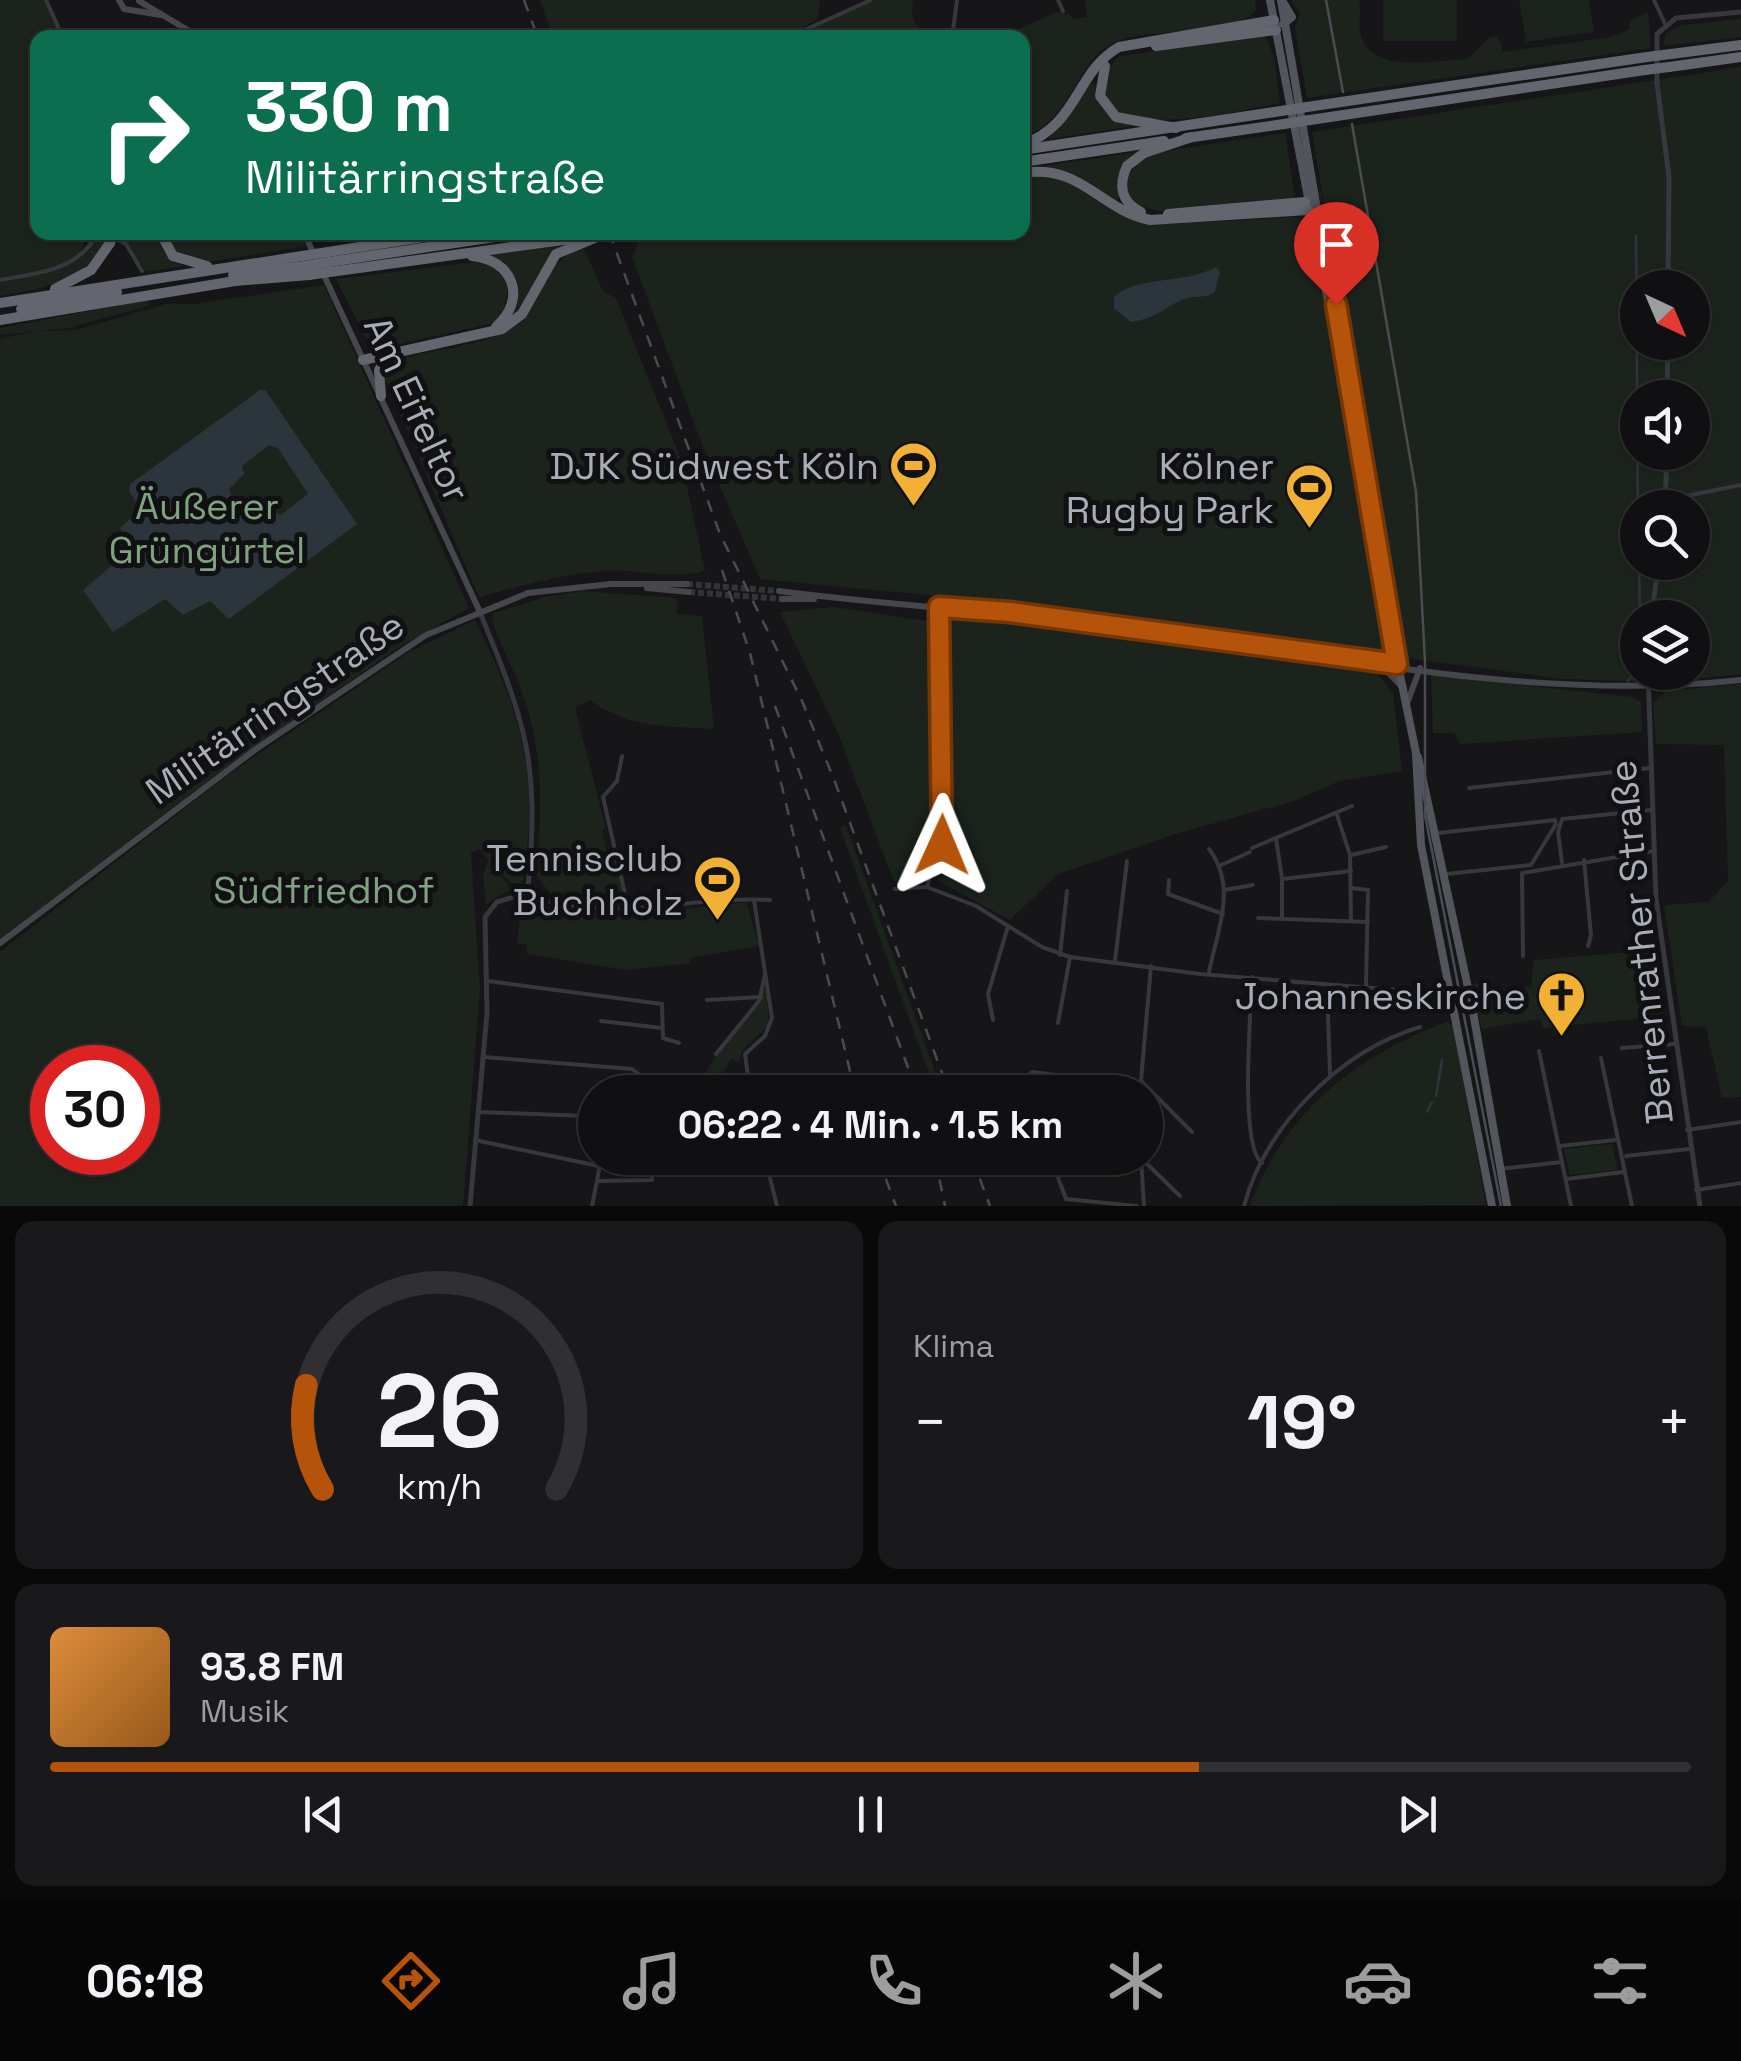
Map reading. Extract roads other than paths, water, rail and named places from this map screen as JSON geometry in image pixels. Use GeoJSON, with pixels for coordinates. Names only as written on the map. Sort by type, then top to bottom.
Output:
{"type":"FeatureCollection","features":[{"type":"Feature","properties":{"kind":"highway"},"geometry":{"type":"LineString","coordinates":[[1176,128],[1127,122],[1106,107],[1099,83],[1110,60],[1145,46],[1276,18]]}},
{"type":"Feature","properties":{"kind":"highway"},"geometry":{"type":"LineString","coordinates":[[1030,142],[1060,124],[1100,64],[1119,48],[1276,18]]}},
{"type":"Feature","properties":{"kind":"highway"},"geometry":{"type":"LineString","coordinates":[[1030,146],[1741,44]]}},
{"type":"Feature","properties":{"kind":"highway"},"geometry":{"type":"LineString","coordinates":[[1030,161],[1741,57]]}},
{"type":"Feature","properties":{"kind":"highway"},"geometry":{"type":"LineString","coordinates":[[1192,137],[1144,153],[1127,166],[1121,187],[1129,205],[1159,215],[1311,204]]}},
{"type":"Feature","properties":{"kind":"highway"},"geometry":{"type":"LineString","coordinates":[[1030,172],[1043,170],[1072,176],[1122,210],[1150,220],[1311,204]]}},
{"type":"Feature","properties":{"kind":"highway"},"geometry":{"type":"LineString","coordinates":[[40,295],[92,270],[111,240]]}},
{"type":"Feature","properties":{"kind":"highway"},"geometry":{"type":"LineString","coordinates":[[163,240],[167,250],[179,260],[223,268]]}},
{"type":"Feature","properties":{"kind":"highway"},"geometry":{"type":"LineString","coordinates":[[329,262],[422,240]]}},
{"type":"Feature","properties":{"kind":"highway"},"geometry":{"type":"LineString","coordinates":[[0,316],[475,240]]}},
{"type":"Feature","properties":{"kind":"highway"},"geometry":{"type":"LineString","coordinates":[[329,262],[456,255],[564,240]]}},
{"type":"Feature","properties":{"kind":"highway"},"geometry":{"type":"LineString","coordinates":[[365,364],[399,351],[502,329],[522,314],[556,254],[592,240]]}},
{"type":"Feature","properties":{"kind":"highway"},"geometry":{"type":"LineString","coordinates":[[456,255],[489,258],[506,270],[512,282],[513,304],[490,332]]}},
{"type":"Feature","properties":{"kind":"highway"},"geometry":{"type":"LineString","coordinates":[[0,303],[223,268],[305,265]]}},
{"type":"Feature","properties":{"kind":"highway"},"geometry":{"type":"LineString","coordinates":[[0,316],[235,281],[305,265]]}},
{"type":"Feature","properties":{"kind":"highway"},"geometry":{"type":"LineString","coordinates":[[365,364],[386,360],[399,351]]}},
{"type":"Feature","properties":{"kind":"highway"},"geometry":{"type":"LineString","coordinates":[[381,396],[380,370],[386,360]]}},
{"type":"Feature","properties":{"kind":"main road"},"geometry":{"type":"LineString","coordinates":[[118,0],[124,9],[137,3],[189,30]]}},
{"type":"Feature","properties":{"kind":"main road"},"geometry":{"type":"LineString","coordinates":[[1276,18],[1292,12],[1281,0]]}},
{"type":"Feature","properties":{"kind":"main road"},"geometry":{"type":"LineString","coordinates":[[1276,18],[1286,38],[1311,204],[1320,217],[1377,556]]}},
{"type":"Feature","properties":{"kind":"main road"},"geometry":{"type":"LineString","coordinates":[[1276,18],[1393,645],[1472,1006],[1506,1206]]}},
{"type":"Feature","properties":{"kind":"main road","name":"Am Eifeltor"},"geometry":{"type":"LineString","coordinates":[[308,240],[479,610]]}},
{"type":"Feature","properties":{"kind":"main road","name":"Militärringstraße"},"geometry":{"type":"LineString","coordinates":[[0,943],[256,749],[417,642],[479,610],[528,593],[611,584],[688,588]]}},
{"type":"Feature","properties":{"kind":"main road"},"geometry":{"type":"LineString","coordinates":[[780,595],[1010,612],[1544,684],[1620,686]]}},
{"type":"Feature","properties":{"kind":"main road"},"geometry":{"type":"LineString","coordinates":[[1378,662],[1393,645]]}},
{"type":"Feature","properties":{"kind":"main road"},"geometry":{"type":"LineString","coordinates":[[1378,662],[1405,690]]}},
{"type":"Feature","properties":{"kind":"main road"},"geometry":{"type":"LineString","coordinates":[[1408,702],[1420,668]]}},
{"type":"Feature","properties":{"kind":"main road"},"geometry":{"type":"LineString","coordinates":[[1710,682],[1741,680]]}},
{"type":"Feature","properties":{"kind":"main road"},"geometry":{"type":"LineString","coordinates":[[1416,753],[1421,844],[1454,994],[1492,1206]]}},
{"type":"Feature","properties":{"kind":"main road"},"geometry":{"type":"LineString","coordinates":[[1421,844],[1429,838],[1438,850]]}},
{"type":"Feature","properties":{"kind":"main road"},"geometry":{"type":"LineString","coordinates":[[1454,994],[1465,982]]}},
{"type":"Feature","properties":{"kind":"main road"},"geometry":{"type":"LineString","coordinates":[[1454,994],[1472,1006]]}},
{"type":"Feature","properties":{"kind":"street"},"geometry":{"type":"LineString","coordinates":[[46,0],[59,30]]}},
{"type":"Feature","properties":{"kind":"street"},"geometry":{"type":"LineString","coordinates":[[804,30],[870,0]]}},
{"type":"Feature","properties":{"kind":"street"},"geometry":{"type":"LineString","coordinates":[[953,30],[957,0]]}},
{"type":"Feature","properties":{"kind":"street"},"geometry":{"type":"LineString","coordinates":[[1058,0],[1063,11]]}},
{"type":"Feature","properties":{"kind":"street"},"geometry":{"type":"LineString","coordinates":[[1654,0],[1664,24],[1656,43],[1669,178],[1668,270]]}},
{"type":"Feature","properties":{"kind":"street"},"geometry":{"type":"LineString","coordinates":[[1664,24],[1684,17],[1741,12]]}},
{"type":"Feature","properties":{"kind":"street"},"geometry":{"type":"LineString","coordinates":[[0,280],[71,264],[95,240]]}},
{"type":"Feature","properties":{"kind":"street"},"geometry":{"type":"LineString","coordinates":[[117,240],[126,244],[142,271]]}},
{"type":"Feature","properties":{"kind":"street"},"geometry":{"type":"LineString","coordinates":[[1710,493],[1741,486]]}},
{"type":"Feature","properties":{"kind":"street"},"geometry":{"type":"LineString","coordinates":[[928,887],[944,833],[939,607]]}},
{"type":"Feature","properties":{"kind":"street"},"geometry":{"type":"LineString","coordinates":[[479,610],[517,699],[528,740],[534,808],[528,887],[532,897]]}},
{"type":"Feature","properties":{"kind":"street","name":"Berrenrather Straße"},"geometry":{"type":"LineString","coordinates":[[1647,690],[1653,851],[1674,1044],[1700,1206]]}},
{"type":"Feature","properties":{"kind":"street"},"geometry":{"type":"LineString","coordinates":[[622,756],[617,781],[603,798],[629,912]]}},
{"type":"Feature","properties":{"kind":"street"},"geometry":{"type":"LineString","coordinates":[[1469,788],[1650,768]]}},
{"type":"Feature","properties":{"kind":"street"},"geometry":{"type":"LineString","coordinates":[[1219,866],[1352,806]]}},
{"type":"Feature","properties":{"kind":"street"},"geometry":{"type":"LineString","coordinates":[[1562,863],[1558,832],[1562,819],[1651,810]]}},
{"type":"Feature","properties":{"kind":"street"},"geometry":{"type":"LineString","coordinates":[[1337,815],[1350,855],[1351,920]]}},
{"type":"Feature","properties":{"kind":"street"},"geometry":{"type":"LineString","coordinates":[[1435,834],[1555,820],[1554,830],[1535,862],[1442,875]]}},
{"type":"Feature","properties":{"kind":"street"},"geometry":{"type":"LineString","coordinates":[[1276,838],[1282,919]]}},
{"type":"Feature","properties":{"kind":"street"},"geometry":{"type":"LineString","coordinates":[[1350,855],[1386,847]]}},
{"type":"Feature","properties":{"kind":"street"},"geometry":{"type":"LineString","coordinates":[[1209,972],[1223,914],[1224,890],[1219,866],[1210,849]]}},
{"type":"Feature","properties":{"kind":"street"},"geometry":{"type":"LineString","coordinates":[[1524,956],[1522,873],[1562,863],[1653,851]]}},
{"type":"Feature","properties":{"kind":"street"},"geometry":{"type":"LineString","coordinates":[[1584,860],[1591,935],[1588,946]]}},
{"type":"Feature","properties":{"kind":"street"},"geometry":{"type":"LineString","coordinates":[[1114,961],[1126,861]]}},
{"type":"Feature","properties":{"kind":"street"},"geometry":{"type":"LineString","coordinates":[[1282,879],[1352,871]]}},
{"type":"Feature","properties":{"kind":"street"},"geometry":{"type":"LineString","coordinates":[[1169,880],[1168,894],[1223,914]]}},
{"type":"Feature","properties":{"kind":"street"},"geometry":{"type":"LineString","coordinates":[[1224,890],[1253,885]]}},
{"type":"Feature","properties":{"kind":"street"},"geometry":{"type":"LineString","coordinates":[[470,1206],[488,981],[485,917],[497,902],[520,895],[528,887]]}},
{"type":"Feature","properties":{"kind":"street"},"geometry":{"type":"LineString","coordinates":[[895,889],[928,887],[976,906],[1070,957],[1327,985],[1454,994]]}},
{"type":"Feature","properties":{"kind":"street"},"geometry":{"type":"LineString","coordinates":[[1351,888],[1368,890],[1366,986]]}},
{"type":"Feature","properties":{"kind":"street"},"geometry":{"type":"LineString","coordinates":[[1060,954],[1067,891]]}},
{"type":"Feature","properties":{"kind":"street"},"geometry":{"type":"LineString","coordinates":[[520,895],[525,901],[532,897],[629,912],[770,900]]}},
{"type":"Feature","properties":{"kind":"street"},"geometry":{"type":"LineString","coordinates":[[748,1075],[745,1054],[765,1036],[772,1018],[754,899]]}},
{"type":"Feature","properties":{"kind":"street"},"geometry":{"type":"LineString","coordinates":[[1258,918],[1368,922]]}},
{"type":"Feature","properties":{"kind":"street"},"geometry":{"type":"LineString","coordinates":[[992,1020],[988,994],[1008,926]]}},
{"type":"Feature","properties":{"kind":"street"},"geometry":{"type":"LineString","coordinates":[[1058,1023],[1070,957]]}},
{"type":"Feature","properties":{"kind":"street"},"geometry":{"type":"LineString","coordinates":[[1142,1075],[1151,966]]}},
{"type":"Feature","properties":{"kind":"street"},"geometry":{"type":"LineString","coordinates":[[716,1054],[761,997],[766,975]]}},
{"type":"Feature","properties":{"kind":"street"},"geometry":{"type":"LineString","coordinates":[[1252,976],[1249,1106],[1252,1152],[1262,1163]]}},
{"type":"Feature","properties":{"kind":"street"},"geometry":{"type":"LineString","coordinates":[[488,981],[662,1004],[662,1028],[667,1041],[679,1043]]}},
{"type":"Feature","properties":{"kind":"street"},"geometry":{"type":"LineString","coordinates":[[1327,985],[1330,1076]]}},
{"type":"Feature","properties":{"kind":"street"},"geometry":{"type":"LineString","coordinates":[[1434,994],[1454,1008]]}},
{"type":"Feature","properties":{"kind":"street"},"geometry":{"type":"LineString","coordinates":[[707,1000],[761,997]]}},
{"type":"Feature","properties":{"kind":"street"},"geometry":{"type":"LineString","coordinates":[[601,1021],[662,1028]]}},
{"type":"Feature","properties":{"kind":"street"},"geometry":{"type":"LineString","coordinates":[[1244,1206],[1262,1163],[1299,1109],[1330,1076],[1420,1027]]}},
{"type":"Feature","properties":{"kind":"street"},"geometry":{"type":"LineString","coordinates":[[1622,1048],[1674,1044]]}},
{"type":"Feature","properties":{"kind":"street"},"geometry":{"type":"LineString","coordinates":[[1539,1051],[1571,1206]]}},
{"type":"Feature","properties":{"kind":"street"},"geometry":{"type":"LineString","coordinates":[[484,1057],[632,1069],[640,1075]]}},
{"type":"Feature","properties":{"kind":"street"},"geometry":{"type":"LineString","coordinates":[[1601,1058],[1615,1140],[1632,1206]]}},
{"type":"Feature","properties":{"kind":"street"},"geometry":{"type":"LineString","coordinates":[[1163,1106],[1192,1132]]}},
{"type":"Feature","properties":{"kind":"street"},"geometry":{"type":"LineString","coordinates":[[478,1112],[578,1116]]}},
{"type":"Feature","properties":{"kind":"street"},"geometry":{"type":"LineString","coordinates":[[1687,1130],[1741,1122]]}},
{"type":"Feature","properties":{"kind":"street"},"geometry":{"type":"LineString","coordinates":[[475,1140],[578,1161]]}},
{"type":"Feature","properties":{"kind":"street"},"geometry":{"type":"LineString","coordinates":[[1560,1146],[1615,1140]]}},
{"type":"Feature","properties":{"kind":"street"},"geometry":{"type":"LineString","coordinates":[[1626,1156],[1689,1149]]}},
{"type":"Feature","properties":{"kind":"street"},"geometry":{"type":"LineString","coordinates":[[1500,1168],[1562,1162]]}},
{"type":"Feature","properties":{"kind":"street"},"geometry":{"type":"LineString","coordinates":[[1566,1179],[1624,1172]]}},
{"type":"Feature","properties":{"kind":"street"},"geometry":{"type":"LineString","coordinates":[[592,1206],[598,1175]]}},
{"type":"Feature","properties":{"kind":"street"},"geometry":{"type":"LineString","coordinates":[[597,1181],[652,1180],[652,1175]]}},
{"type":"Feature","properties":{"kind":"street"},"geometry":{"type":"LineString","coordinates":[[769,1175],[777,1206]]}},
{"type":"Feature","properties":{"kind":"street"},"geometry":{"type":"LineString","coordinates":[[1058,1175],[1066,1199],[1140,1206],[1139,1175]]}},
{"type":"Feature","properties":{"kind":"street"},"geometry":{"type":"LineString","coordinates":[[1158,1175],[1180,1196]]}},
{"type":"Feature","properties":{"kind":"street"},"geometry":{"type":"LineString","coordinates":[[1696,1190],[1741,1184]]}},
{"type":"Feature","properties":{"kind":"waterway"},"geometry":{"type":"LineString","coordinates":[[1636,236],[1638,490]]}},
{"type":"Feature","properties":{"kind":"waterway"},"geometry":{"type":"LineString","coordinates":[[1639,580],[1640,600]]}},
{"type":"Feature","properties":{"kind":"waterway"},"geometry":{"type":"LineString","coordinates":[[1436,1096],[1442,1060]]}},
{"type":"Feature","properties":{"kind":"waterway"},"geometry":{"type":"LineString","coordinates":[[1427,1112],[1432,1102]]}},
{"type":"Feature","properties":{"kind":"tunnel"},"geometry":{"type":"LineString","coordinates":[[687,584],[779,591]]}},
{"type":"Feature","properties":{"kind":"tunnel"},"geometry":{"type":"LineString","coordinates":[[689,592],[782,599]]}},
{"type":"Feature","properties":{"kind":"tram line"},"geometry":{"type":"LineString","coordinates":[[1326,0],[1343,92]]}},
{"type":"Feature","properties":{"kind":"tram line"},"geometry":{"type":"LineString","coordinates":[[1352,124],[1416,492],[1425,662],[1425,815],[1501,1206]]}},
{"type":"Feature","properties":{"kind":"railway"},"geometry":{"type":"LineString","coordinates":[[524,0],[535,30]]}},
{"type":"Feature","properties":{"kind":"railway"},"geometry":{"type":"LineString","coordinates":[[612,240],[720,534],[802,701],[943,1075]]}},
{"type":"Feature","properties":{"kind":"railway"},"geometry":{"type":"LineString","coordinates":[[722,570],[750,653],[851,1075]]}},
{"type":"Feature","properties":{"kind":"railway"},"geometry":{"type":"LineString","coordinates":[[775,706],[911,1075]]}},
{"type":"Feature","properties":{"kind":"railway"},"geometry":{"type":"LineString","coordinates":[[884,1175],[896,1206]]}},
{"type":"Feature","properties":{"kind":"railway"},"geometry":{"type":"LineString","coordinates":[[939,1175],[945,1206]]}},
{"type":"Feature","properties":{"kind":"railway"},"geometry":{"type":"LineString","coordinates":[[978,1175],[990,1206]]}},
{"type":"Feature","properties":{"kind":"place","name":"DJK Südwest Köln"},"geometry":{"type":"Point","coordinates":[914,508]}},
{"type":"Feature","properties":{"kind":"place","name":"Kölner Rugby Park"},"geometry":{"type":"Point","coordinates":[1309,530]}},
{"type":"Feature","properties":{"kind":"place","name":"Tennisclub Buchholz"},"geometry":{"type":"Point","coordinates":[718,922]}},
{"type":"Feature","properties":{"kind":"place","name":"Johanneskirche"},"geometry":{"type":"Point","coordinates":[1561,1038]}},
{"type":"Feature","properties":{"kind":"park label","name":"Äußerer Grüngürtel"},"geometry":{"type":"Point","coordinates":[207,528]}},
{"type":"Feature","properties":{"kind":"park label","name":"Südfriedhof"},"geometry":{"type":"Point","coordinates":[324,890]}}]}
